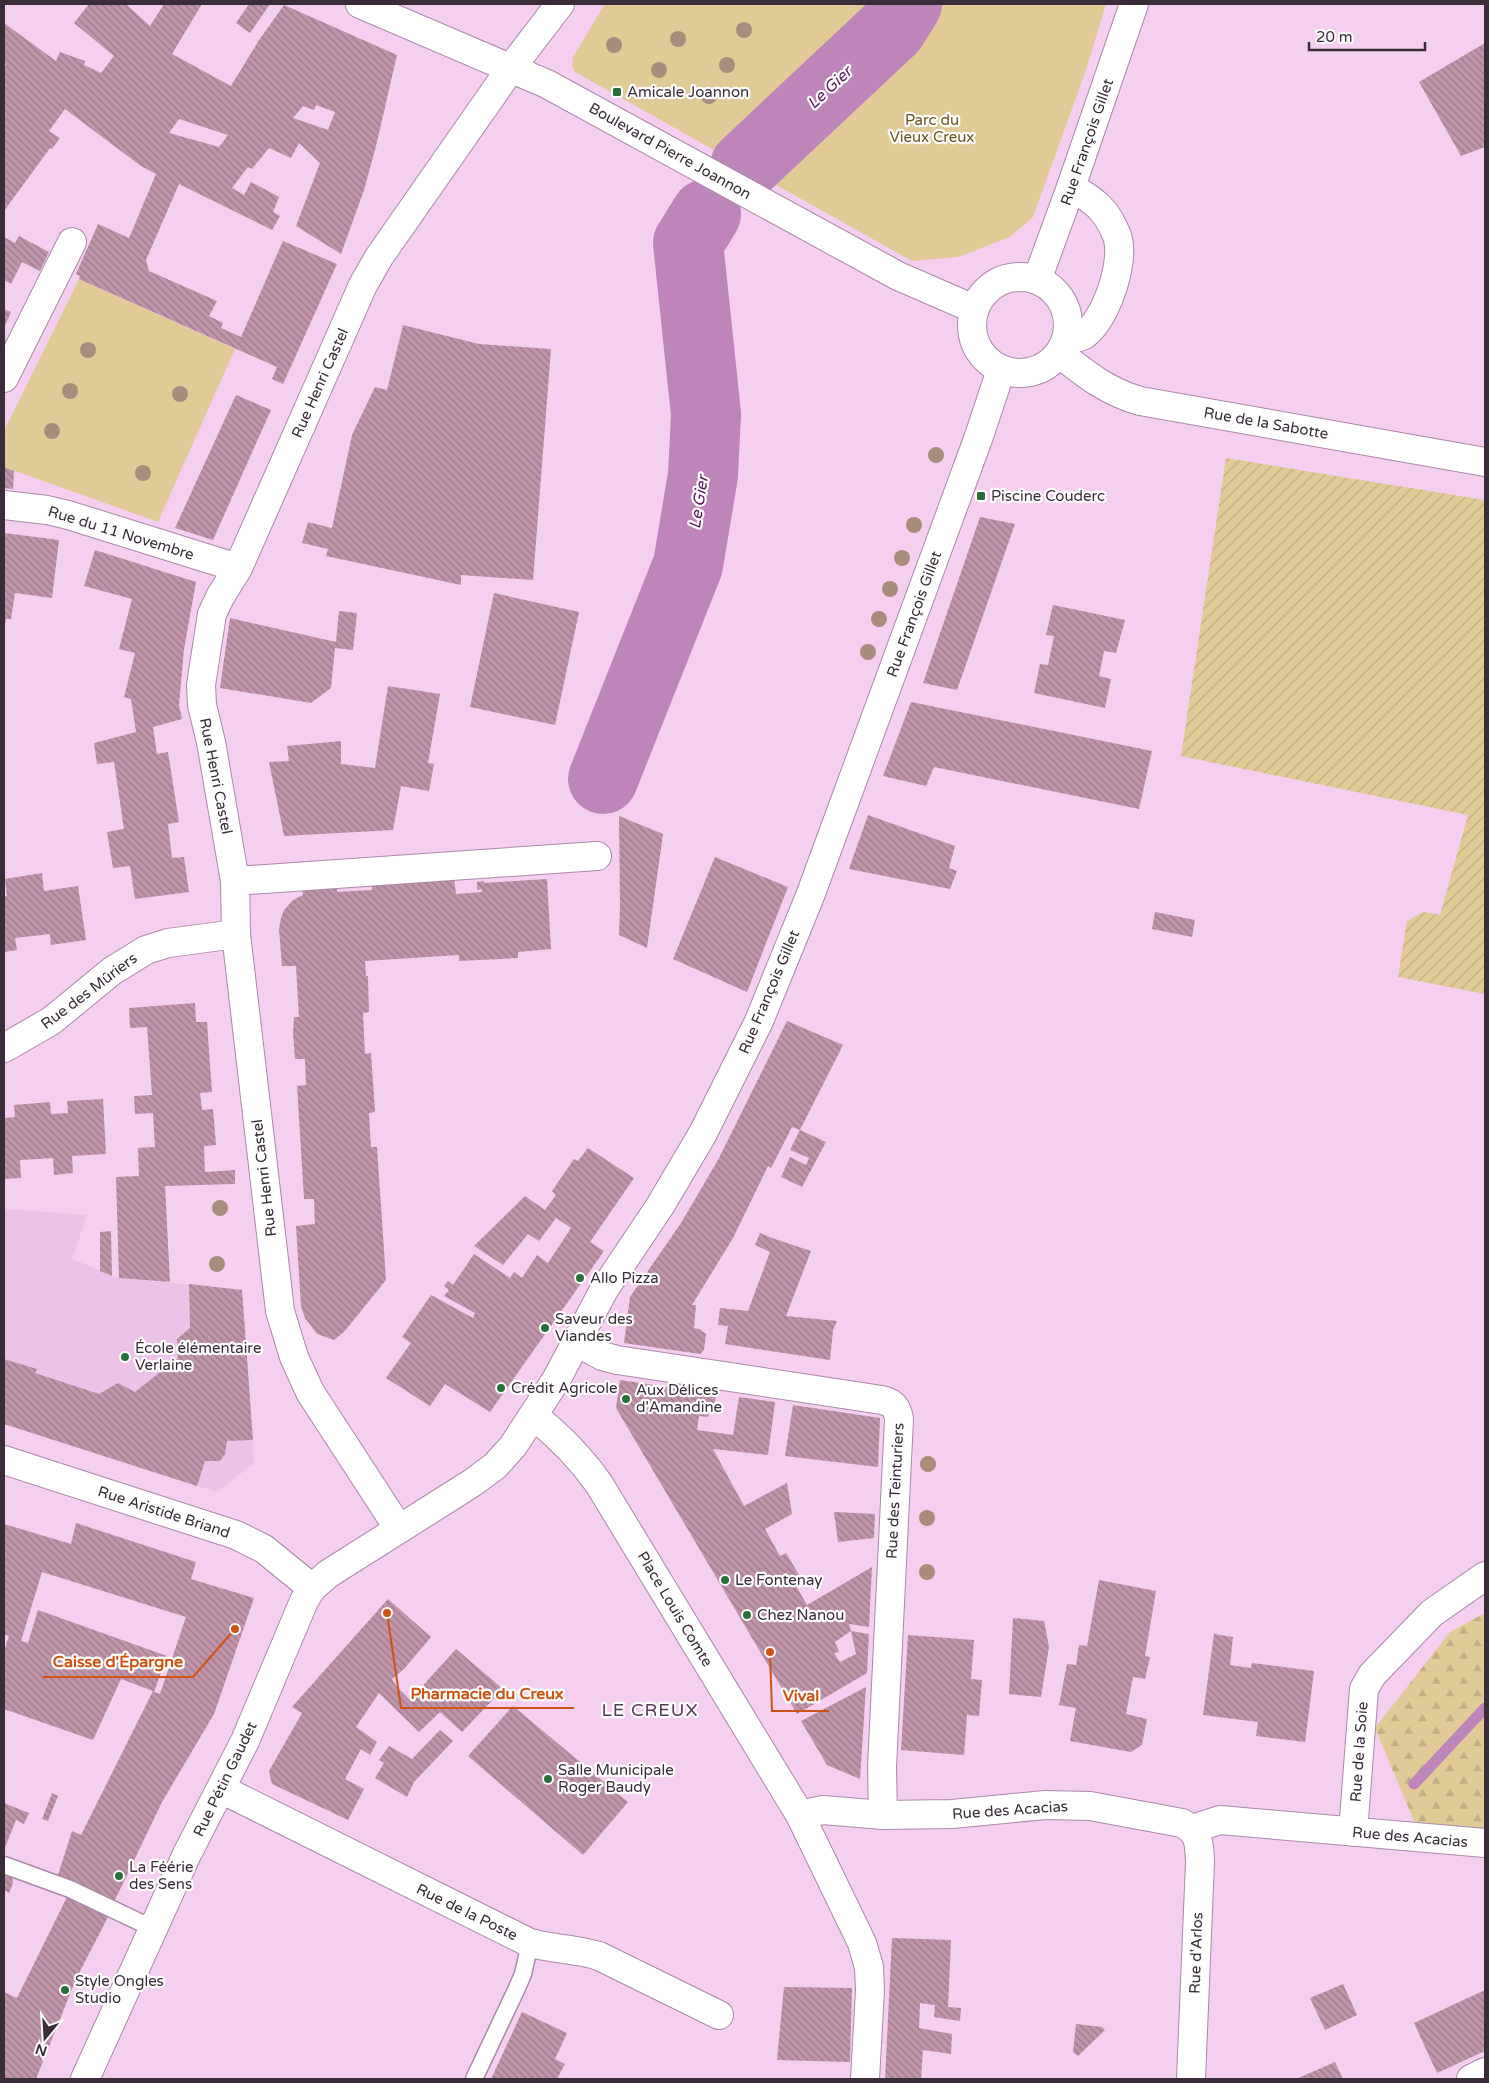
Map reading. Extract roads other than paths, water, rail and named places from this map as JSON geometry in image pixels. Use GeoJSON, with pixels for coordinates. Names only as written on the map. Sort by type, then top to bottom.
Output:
{"type":"FeatureCollection","features":[{"type":"Feature","properties":{"kind":"street","name":"Boulevard Pierre Joannon"},"geometry":{"type":"LineString","coordinates":[[360,4],[557,89],[898,276],[974,309]]}},
{"type":"Feature","properties":{"kind":"street","name":"Rue Henri Castel"},"geometry":{"type":"LineString","coordinates":[[399,1529],[310,1392],[294,1356],[280,1310],[236,934],[235,881],[211,742],[202,704],[201,685],[212,614],[238,568],[363,285],[379,257],[511,68],[560,4]]}},
{"type":"Feature","properties":{"kind":"street","name":"Rue François Gillet"},"geometry":{"type":"LineString","coordinates":[[1037,280],[1071,188],[1134,4]]}},
{"type":"Feature","properties":{"kind":"street"},"geometry":{"type":"LineString","coordinates":[[1063,347],[1068,326],[1066,311],[1060,298],[1050,288],[1037,280],[1022,277],[1007,279],[993,285],[982,296],[974,309],[972,324],[973,338],[979,352],[1001,370],[1017,373],[1033,372],[1048,364],[1063,347],[1084,335],[1096,321],[1111,295],[1118,269],[1118,239],[1110,220],[1096,202],[1071,188]]}},
{"type":"Feature","properties":{"kind":"street"},"geometry":{"type":"LineString","coordinates":[[4,378],[72,242]]}},
{"type":"Feature","properties":{"kind":"street","name":"Rue de la Sabotte"},"geometry":{"type":"LineString","coordinates":[[1063,347],[1084,374],[1108,389],[1140,401],[1485,462]]}},
{"type":"Feature","properties":{"kind":"street","name":"Rue François Gillet"},"geometry":{"type":"LineString","coordinates":[[312,1588],[328,1574],[472,1483],[495,1466],[513,1446],[556,1380],[605,1288],[660,1206],[702,1135],[762,1014],[820,868],[975,448],[1001,370]]}},
{"type":"Feature","properties":{"kind":"street","name":"Rue du 11 Novembre"},"geometry":{"type":"LineString","coordinates":[[4,505],[47,510],[68,515],[238,568]]}},
{"type":"Feature","properties":{"kind":"street"},"geometry":{"type":"LineString","coordinates":[[235,881],[597,856]]}},
{"type":"Feature","properties":{"kind":"street","name":"Rue des Mûriers"},"geometry":{"type":"LineString","coordinates":[[4,1048],[51,1021],[112,971],[146,950],[168,943],[236,934]]}},
{"type":"Feature","properties":{"kind":"street","name":"Rue des Teinturiers"},"geometry":{"type":"LineString","coordinates":[[577,1342],[602,1356],[617,1360],[882,1400],[892,1403],[897,1409],[898,1429],[882,1767],[883,1814]]}},
{"type":"Feature","properties":{"kind":"street","name":"Place Louis Comte"},"geometry":{"type":"LineString","coordinates":[[534,1416],[580,1458],[598,1484],[800,1815],[862,1943],[869,1967],[870,1990],[865,2079]]}},
{"type":"Feature","properties":{"kind":"street","name":"Rue Aristide Briand"},"geometry":{"type":"LineString","coordinates":[[4,1460],[236,1535],[264,1549],[312,1588]]}},
{"type":"Feature","properties":{"kind":"street","name":"Rue de la Soie"},"geometry":{"type":"LineString","coordinates":[[1353,1832],[1364,1689],[1372,1675],[1432,1613],[1485,1576]]}},
{"type":"Feature","properties":{"kind":"street","name":"Rue Pétin Gaudet"},"geometry":{"type":"LineString","coordinates":[[85,2079],[152,1928],[249,1732],[296,1619],[312,1588]]}},
{"type":"Feature","properties":{"kind":"street","name":"Rue de la Poste"},"geometry":{"type":"LineString","coordinates":[[221,1790],[530,1943],[599,1956],[719,2015]]}},
{"type":"Feature","properties":{"kind":"street","name":"Rue des Acacias"},"geometry":{"type":"LineString","coordinates":[[800,1815],[823,1810],[883,1814],[952,1814],[1045,1805],[1090,1806],[1182,1823],[1192,1829],[1220,1820],[1485,1843]]}},
{"type":"Feature","properties":{"kind":"street","name":"Rue d'Arlos"},"geometry":{"type":"LineString","coordinates":[[1191,2079],[1200,1862],[1198,1838],[1192,1829]]}},
{"type":"Feature","properties":{"kind":"street"},"geometry":{"type":"LineString","coordinates":[[1471,2079],[1485,2072]]}},
{"type":"Feature","properties":{"kind":"lane"},"geometry":{"type":"LineString","coordinates":[[4,1865],[70,1889],[152,1928]]}},
{"type":"Feature","properties":{"kind":"lane"},"geometry":{"type":"LineString","coordinates":[[474,2079],[523,1974],[530,1943]]}},
{"type":"Feature","properties":{"kind":"waterway","name":"Le Gier"},"geometry":{"type":"LineString","coordinates":[[745,166],[892,28],[907,4]]}},
{"type":"Feature","properties":{"kind":"waterway","name":"Le Gier"},"geometry":{"type":"LineString","coordinates":[[603,779],[688,565],[703,475],[706,414],[688,243],[706,214]]}},
{"type":"Feature","properties":{"kind":"waterway"},"geometry":{"type":"LineString","coordinates":[[1414,1784],[1485,1708]]}},
{"type":"Feature","properties":{"kind":"place","name":"Amicale Joannon"},"geometry":{"type":"Point","coordinates":[617,92]}},
{"type":"Feature","properties":{"kind":"place","name":"Piscine Couderc"},"geometry":{"type":"Point","coordinates":[981,496]}},
{"type":"Feature","properties":{"kind":"place","name":"Allo Pizza"},"geometry":{"type":"Point","coordinates":[580,1278]}},
{"type":"Feature","properties":{"kind":"place","name":"Saveur des Viandes"},"geometry":{"type":"Point","coordinates":[545,1328]}},
{"type":"Feature","properties":{"kind":"place","name":"École élémentaire Verlaine"},"geometry":{"type":"Point","coordinates":[125,1357]}},
{"type":"Feature","properties":{"kind":"place","name":"Crédit Agricole"},"geometry":{"type":"Point","coordinates":[501,1388]}},
{"type":"Feature","properties":{"kind":"place","name":"Aux Délices d'Amandine"},"geometry":{"type":"Point","coordinates":[626,1399]}},
{"type":"Feature","properties":{"kind":"place","name":"Le Fontenay"},"geometry":{"type":"Point","coordinates":[725,1580]}},
{"type":"Feature","properties":{"kind":"place","name":"Pharmacie du Creux"},"geometry":{"type":"Point","coordinates":[387,1613]}},
{"type":"Feature","properties":{"kind":"place","name":"Chez Nanou"},"geometry":{"type":"Point","coordinates":[747,1615]}},
{"type":"Feature","properties":{"kind":"place","name":"Caisse d'Épargne"},"geometry":{"type":"Point","coordinates":[235,1629]}},
{"type":"Feature","properties":{"kind":"place","name":"Vival"},"geometry":{"type":"Point","coordinates":[770,1652]}},
{"type":"Feature","properties":{"kind":"place","name":"Salle Municipale Roger Baudy"},"geometry":{"type":"Point","coordinates":[548,1779]}},
{"type":"Feature","properties":{"kind":"place","name":"La Féérie des Sens"},"geometry":{"type":"Point","coordinates":[119,1876]}},
{"type":"Feature","properties":{"kind":"place","name":"Style Ongles Studio"},"geometry":{"type":"Point","coordinates":[65,1990]}},
{"type":"Feature","properties":{"kind":"district","name":"LE CREUX"},"geometry":{"type":"Point","coordinates":[650,1710]}},
{"type":"Feature","properties":{"kind":"park label","name":"Parc du Vieux Creux"},"geometry":{"type":"Point","coordinates":[932,128]}}]}
